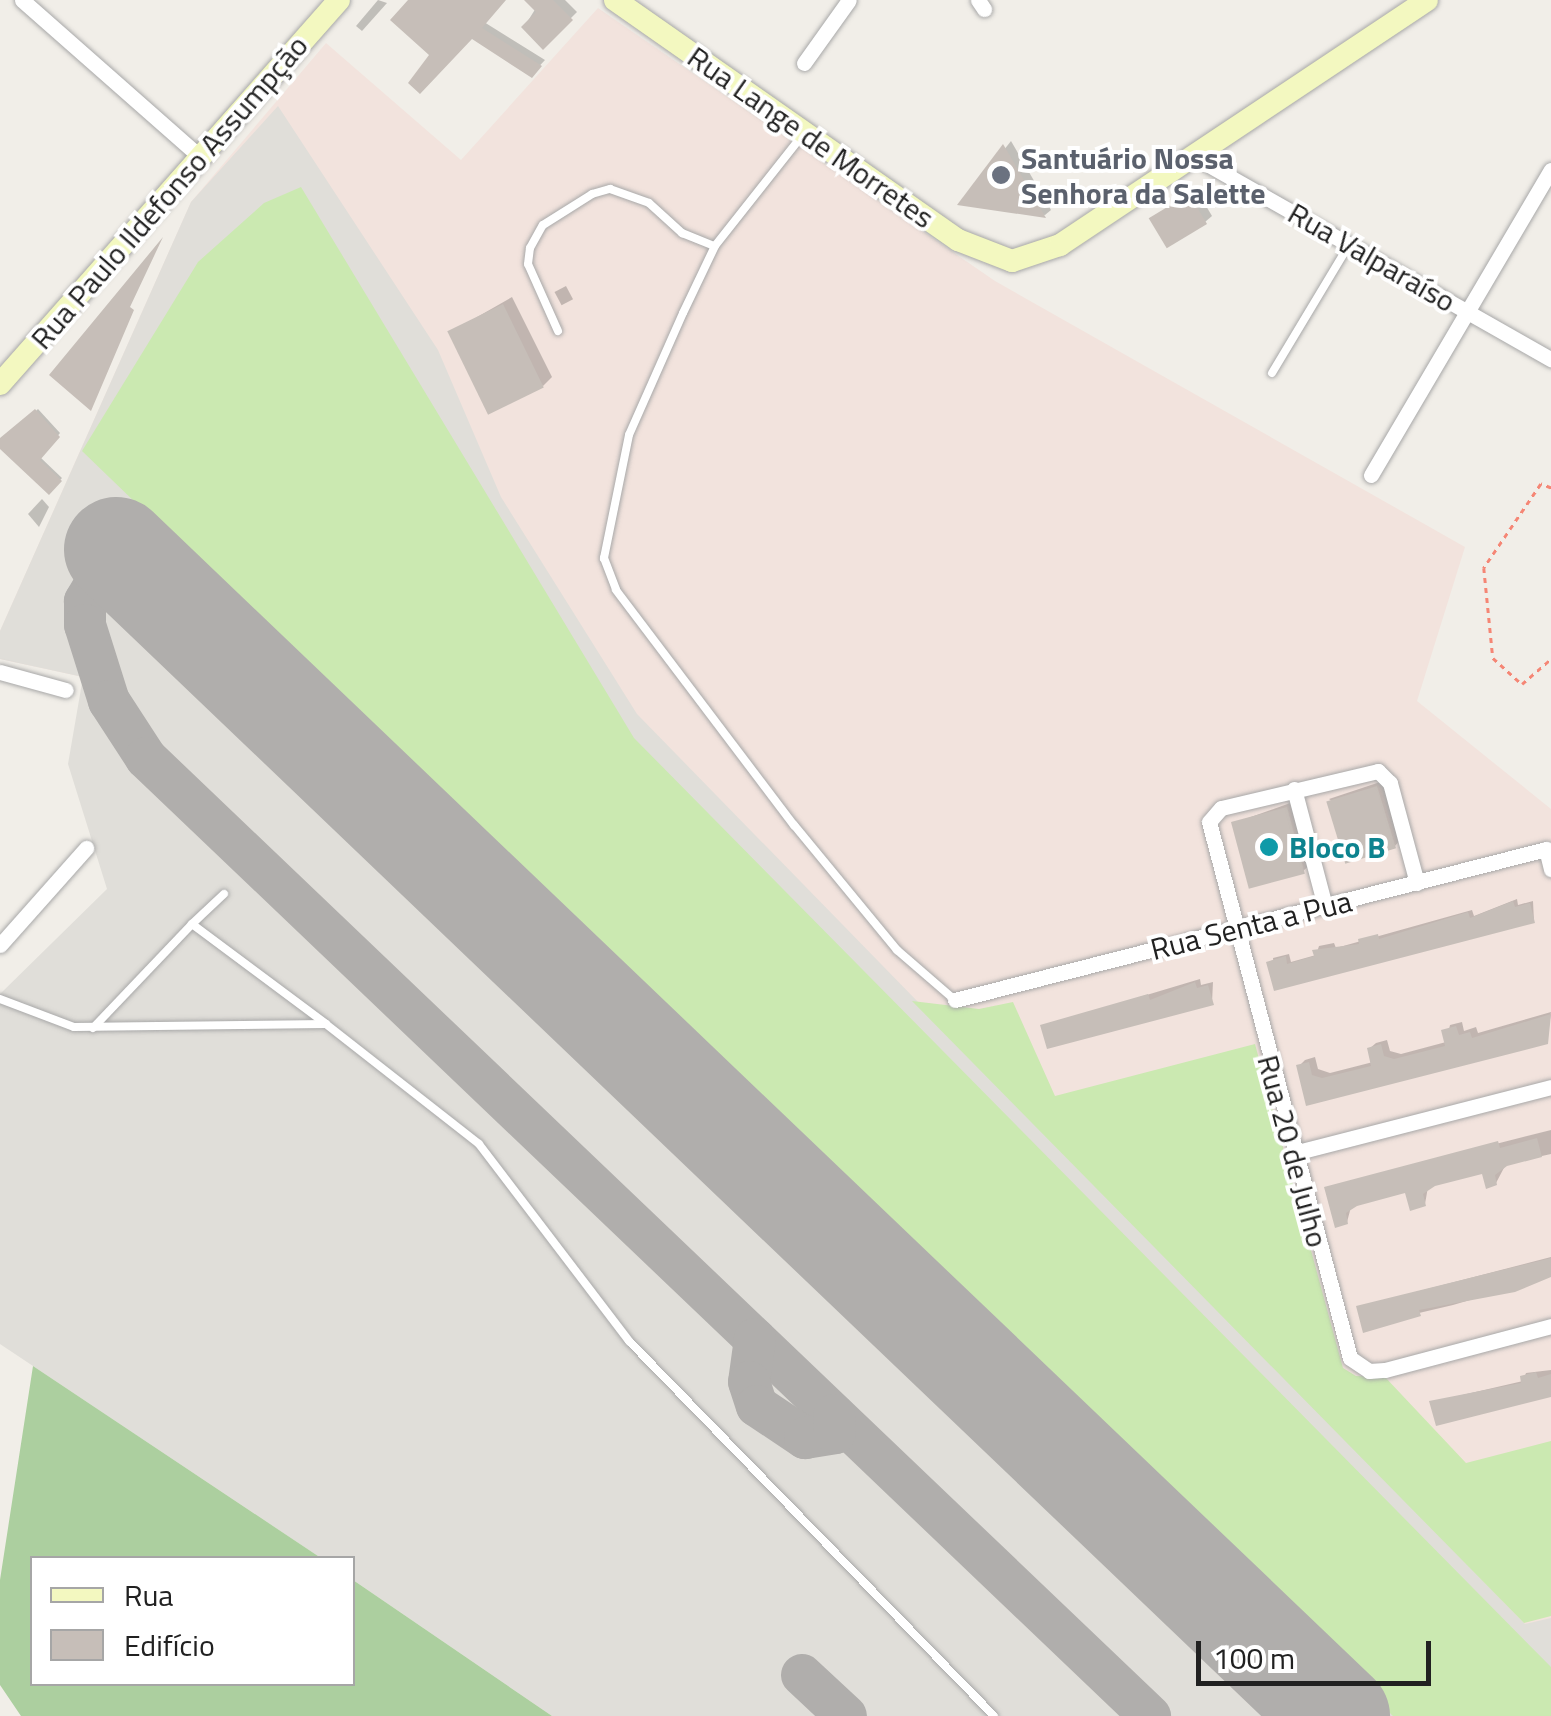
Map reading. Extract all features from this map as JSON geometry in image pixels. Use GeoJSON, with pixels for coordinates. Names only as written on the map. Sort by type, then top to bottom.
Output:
{"type":"FeatureCollection","features":[{"type":"Feature","properties":{"kind":"main road","name":"Rua Paulo Ildefonso Assumpção"},"geometry":{"type":"LineString","coordinates":[[0,384],[339,0]]}},
{"type":"Feature","properties":{"kind":"main road","name":"Rua Lange de Morretes"},"geometry":{"type":"LineString","coordinates":[[615,0],[958,240],[1012,262],[1043,254],[1192,156]]}},
{"type":"Feature","properties":{"kind":"main road"},"geometry":{"type":"LineString","coordinates":[[1192,156],[1428,0]]}},
{"type":"Feature","properties":{"kind":"street"},"geometry":{"type":"LineString","coordinates":[[22,0],[200,157]]}},
{"type":"Feature","properties":{"kind":"street"},"geometry":{"type":"LineString","coordinates":[[804,62],[849,0]]}},
{"type":"Feature","properties":{"kind":"street","name":"Rua Valparaíso"},"geometry":{"type":"LineString","coordinates":[[1192,156],[1551,359]]}},
{"type":"Feature","properties":{"kind":"street"},"geometry":{"type":"LineString","coordinates":[[1371,476],[1551,170]]}},
{"type":"Feature","properties":{"kind":"street"},"geometry":{"type":"LineString","coordinates":[[0,672],[66,690]]}},
{"type":"Feature","properties":{"kind":"street"},"geometry":{"type":"LineString","coordinates":[[1325,906],[1294,790],[1369,770],[1386,775],[1417,883]]}},
{"type":"Feature","properties":{"kind":"street","name":"Rua 20 de Julho"},"geometry":{"type":"LineString","coordinates":[[1294,790],[1211,816],[1235,929],[1345,1348],[1362,1368],[1385,1370],[1551,1326]]}},
{"type":"Feature","properties":{"kind":"street"},"geometry":{"type":"LineString","coordinates":[[0,945],[86,848]]}},
{"type":"Feature","properties":{"kind":"street"},"geometry":{"type":"LineString","coordinates":[[1549,850],[1551,868]]}},
{"type":"Feature","properties":{"kind":"street","name":"Rua Senta a Pua"},"geometry":{"type":"LineString","coordinates":[[955,1000],[1549,850]]}},
{"type":"Feature","properties":{"kind":"street"},"geometry":{"type":"LineString","coordinates":[[1294,1153],[1551,1086]]}},
{"type":"Feature","properties":{"kind":"lane"},"geometry":{"type":"LineString","coordinates":[[804,132],[714,246],[628,435],[604,558],[616,590],[794,825],[897,950],[955,1000]]}},
{"type":"Feature","properties":{"kind":"lane"},"geometry":{"type":"LineString","coordinates":[[558,331],[528,264],[530,248],[543,225],[592,194],[610,189],[649,204],[682,233],[714,246]]}},
{"type":"Feature","properties":{"kind":"lane"},"geometry":{"type":"LineString","coordinates":[[1272,373],[1349,245]]}},
{"type":"Feature","properties":{"kind":"lane"},"geometry":{"type":"LineString","coordinates":[[93,1028],[224,894]]}},
{"type":"Feature","properties":{"kind":"lane"},"geometry":{"type":"LineString","coordinates":[[192,924],[479,1144],[630,1341],[994,1716]]}},
{"type":"Feature","properties":{"kind":"lane"},"geometry":{"type":"LineString","coordinates":[[0,999],[59,1024],[93,1028],[326,1024]]}},
{"type":"Feature","properties":{"kind":"path"},"geometry":{"type":"LineString","coordinates":[[1551,488],[1542,484],[1484,568],[1493,658],[1522,684],[1551,659]]}},
{"type":"Feature","properties":{"kind":"shaded area"},"geometry":{"type":"Polygon","coordinates":[[[598,8],[995,281],[1465,547],[1417,701],[1551,809],[1551,1716],[83,677],[0,659],[0,631],[191,202],[326,43],[461,160],[598,8]]]}},
{"type":"Feature","properties":{"kind":"shaded area"},"geometry":{"type":"Polygon","coordinates":[[[278,106],[438,350],[501,497],[637,714],[1525,1624],[1551,1618],[1551,1716],[552,1716],[355,1581],[355,1556],[318,1556],[0,1344],[0,994],[107,889],[68,764],[83,677],[0,659],[0,631],[191,202],[278,106]]]}},
{"type":"Feature","properties":{"kind":"green space"},"geometry":{"type":"Polygon","coordinates":[[[301,187],[634,738],[1551,1667],[1551,1716],[1393,1716],[82,451],[198,262],[264,203],[301,187]]]}},
{"type":"Feature","properties":{"kind":"green space"},"geometry":{"type":"Polygon","coordinates":[[[912,1001],[979,1009],[1013,1002],[1055,1096],[1255,1044],[1343,1368],[1356,1376],[1385,1377],[1466,1463],[1551,1441],[1551,1616],[1524,1623],[912,1001]]]}},
{"type":"Feature","properties":{"kind":"green space"},"geometry":{"type":"Polygon","coordinates":[[[33,1366],[318,1556],[30,1556],[30,1686],[355,1686],[355,1581],[552,1716],[21,1716],[0,1685],[0,1580],[33,1366]]]}},
{"type":"Feature","properties":{"kind":"building"},"geometry":{"type":"Polygon","coordinates":[[[408,0],[506,0],[482,28],[542,66],[532,78],[472,39],[420,94],[408,83],[429,55],[390,20],[408,0]]]}},
{"type":"Feature","properties":{"kind":"building"},"geometry":{"type":"Polygon","coordinates":[[[524,0],[553,0],[573,20],[543,50],[521,27],[536,12],[524,0]]]}},
{"type":"Feature","properties":{"kind":"building","name":"Santuário Nossa Senhora da Salette"},"geometry":{"type":"Polygon","coordinates":[[[1003,144],[1046,218],[957,205],[1003,144]]]}},
{"type":"Feature","properties":{"kind":"building"},"geometry":{"type":"Polygon","coordinates":[[[1189,194],[1207,224],[1167,248],[1149,218],[1189,194]]]}},
{"type":"Feature","properties":{"kind":"building"},"geometry":{"type":"Polygon","coordinates":[[[163,237],[130,307],[134,310],[91,411],[49,375],[163,237]]]}},
{"type":"Feature","properties":{"kind":"building"},"geometry":{"type":"Polygon","coordinates":[[[503,304],[544,388],[488,415],[447,331],[503,304]]]}},
{"type":"Feature","properties":{"kind":"building"},"geometry":{"type":"Polygon","coordinates":[[[35,409],[60,437],[40,460],[62,481],[49,495],[0,449],[0,438],[35,409]]]}},
{"type":"Feature","properties":{"kind":"building"},"geometry":{"type":"Polygon","coordinates":[[[1377,786],[1396,848],[1345,864],[1326,801],[1377,786]]]}},
{"type":"Feature","properties":{"kind":"building","name":"Bloco B"},"geometry":{"type":"Polygon","coordinates":[[[1287,807],[1305,874],[1249,889],[1231,822],[1287,807]]]}},
{"type":"Feature","properties":{"kind":"building"},"geometry":{"type":"Polygon","coordinates":[[[1513,901],[1515,907],[1530,903],[1535,923],[1274,991],[1266,962],[1286,956],[1287,964],[1314,956],[1312,950],[1359,944],[1358,939],[1378,934],[1379,939],[1468,912],[1470,918],[1513,901]]]}},
{"type":"Feature","properties":{"kind":"building"},"geometry":{"type":"Polygon","coordinates":[[[1195,982],[1197,988],[1208,985],[1214,1005],[1047,1049],[1040,1025],[1148,994],[1150,1000],[1195,982]]]}},
{"type":"Feature","properties":{"kind":"building"},"geometry":{"type":"Polygon","coordinates":[[[1551,1014],[1548,1044],[1306,1106],[1296,1065],[1309,1062],[1312,1075],[1322,1078],[1371,1066],[1367,1048],[1381,1044],[1384,1056],[1394,1059],[1445,1046],[1441,1030],[1456,1026],[1459,1035],[1470,1032],[1472,1038],[1551,1014]]]}},
{"type":"Feature","properties":{"kind":"building"},"geometry":{"type":"Polygon","coordinates":[[[1537,1138],[1542,1157],[1507,1166],[1495,1175],[1497,1185],[1486,1189],[1482,1174],[1435,1186],[1423,1194],[1426,1206],[1410,1211],[1405,1193],[1357,1206],[1346,1213],[1348,1224],[1335,1228],[1324,1187],[1498,1141],[1500,1148],[1537,1138]]]}},
{"type":"Feature","properties":{"kind":"building"},"geometry":{"type":"Polygon","coordinates":[[[1551,1258],[1551,1277],[1515,1292],[1419,1310],[1421,1316],[1363,1333],[1356,1306],[1551,1258]]]}},
{"type":"Feature","properties":{"kind":"building"},"geometry":{"type":"Polygon","coordinates":[[[1536,1372],[1538,1378],[1551,1374],[1551,1397],[1436,1426],[1429,1401],[1521,1383],[1520,1376],[1536,1372]]]}},
{"type":"Feature","properties":{"kind":"taxiway"},"geometry":{"type":"LineString","coordinates":[[116,549],[85,601],[85,625],[109,701],[146,758],[1150,1716]]}},
{"type":"Feature","properties":{"kind":"taxiway"},"geometry":{"type":"LineString","coordinates":[[755,1339],[749,1382],[757,1406],[805,1438],[835,1433],[834,1415]]}},
{"type":"Feature","properties":{"kind":"taxiway"},"geometry":{"type":"LineString","coordinates":[[802,1675],[846,1716]]}},
{"type":"Feature","properties":{"kind":"runway"},"geometry":{"type":"LineString","coordinates":[[116,549],[1337,1716]]}},
{"type":"Feature","properties":{"kind":"place","name":"Santuário Nossa Senhora da Salette"},"geometry":{"type":"Point","coordinates":[1001,175]}},
{"type":"Feature","properties":{"kind":"place","name":"Bloco B"},"geometry":{"type":"Point","coordinates":[1269,847]}}]}
